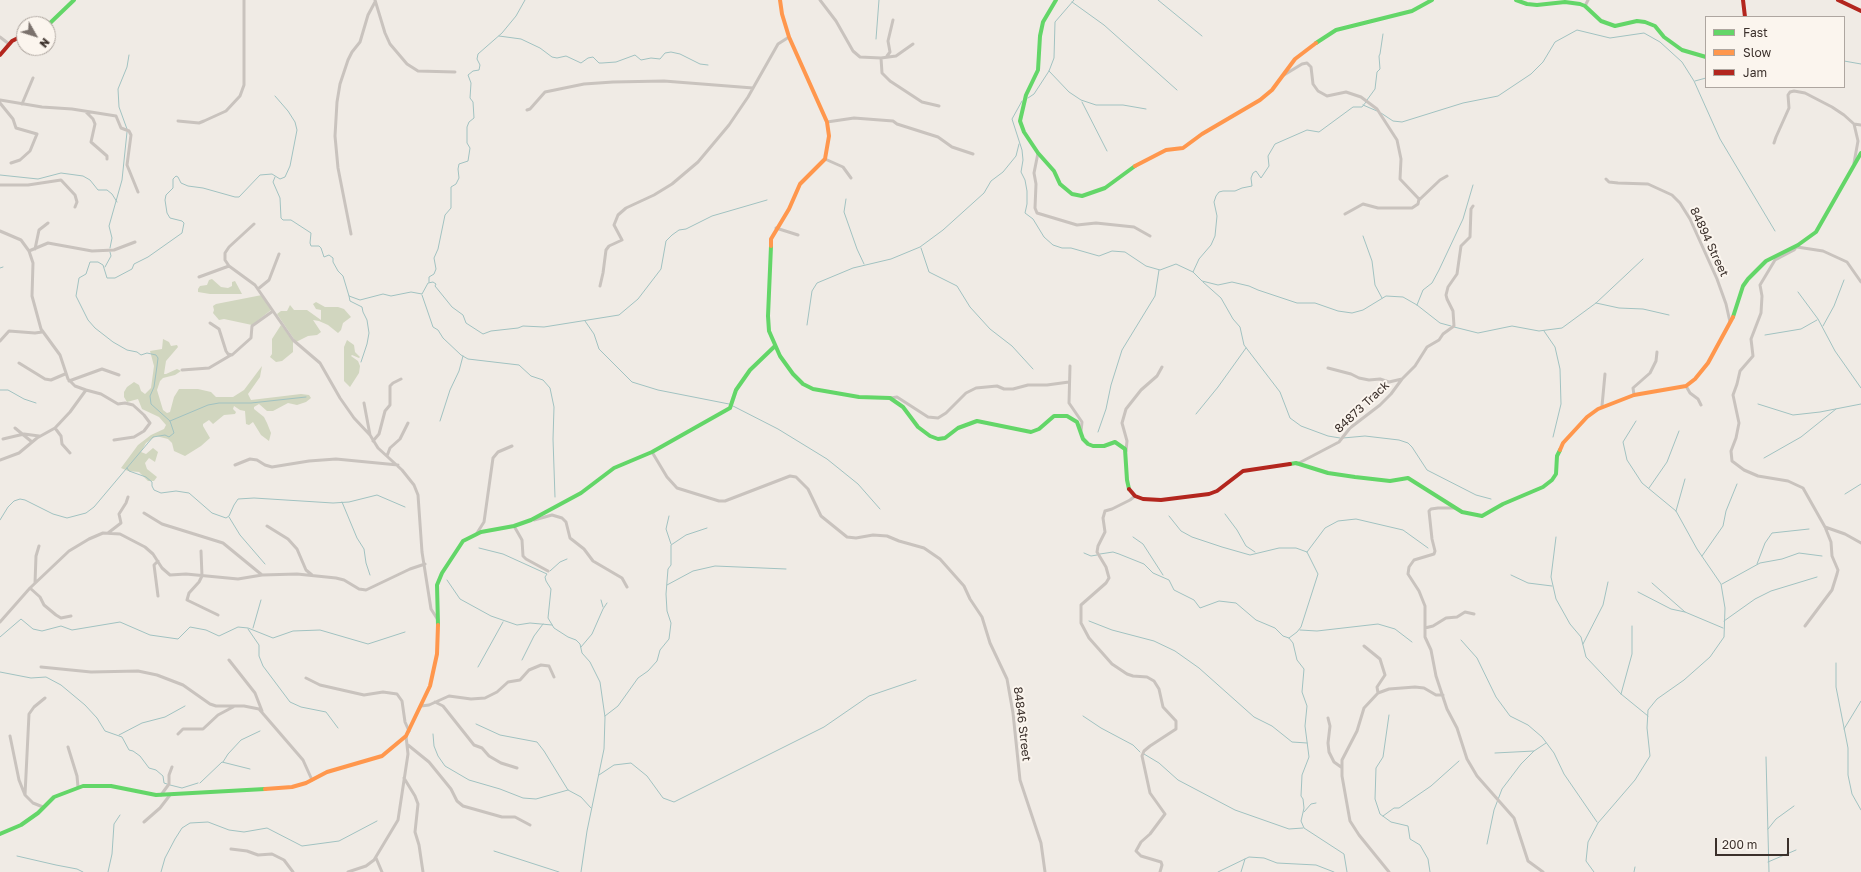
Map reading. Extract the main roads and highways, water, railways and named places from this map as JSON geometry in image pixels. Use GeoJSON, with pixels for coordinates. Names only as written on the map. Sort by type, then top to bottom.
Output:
{"type":"FeatureCollection","features":[{"type":"Feature","properties":{"kind":"waterway"},"geometry":{"type":"LineString","coordinates":[[429,282],[429,277],[434,274],[436,269],[434,258],[438,249],[445,215],[451,208],[451,187],[456,184],[459,178],[459,164],[468,161],[470,148],[467,143],[467,127],[469,122],[474,118],[473,102],[470,98],[471,83],[468,75],[473,71],[479,70],[480,65],[477,59],[478,54],[502,33],[516,16],[525,0]]}},
{"type":"Feature","properties":{"kind":"waterway"},"geometry":{"type":"LineString","coordinates":[[876,39],[879,0]]}},
{"type":"Feature","properties":{"kind":"waterway"},"geometry":{"type":"LineString","coordinates":[[1028,98],[1034,94],[1049,71],[1054,58],[1055,22],[1074,0]]}},
{"type":"Feature","properties":{"kind":"waterway"},"geometry":{"type":"LineString","coordinates":[[1158,0],[1202,36]]}},
{"type":"Feature","properties":{"kind":"waterway"},"geometry":{"type":"LineString","coordinates":[[1072,2],[1104,25],[1177,90]]}},
{"type":"Feature","properties":{"kind":"waterway"},"geometry":{"type":"LineString","coordinates":[[1381,113],[1393,121],[1402,122],[1463,103],[1498,96],[1531,74],[1543,62],[1555,42],[1577,30],[1610,38],[1644,33],[1660,42],[1682,62],[1694,81],[1720,139],[1775,231]]}},
{"type":"Feature","properties":{"kind":"waterway"},"geometry":{"type":"LineString","coordinates":[[1367,100],[1375,89],[1377,72],[1380,69],[1379,56],[1383,34]]}},
{"type":"Feature","properties":{"kind":"waterway"},"geometry":{"type":"LineString","coordinates":[[499,36],[521,39],[540,48],[552,57],[557,58],[566,56],[581,63],[588,58],[593,57],[599,63],[616,62],[635,55],[641,60],[651,58],[660,59],[665,53],[671,52],[680,54],[700,64],[708,65]]}},
{"type":"Feature","properties":{"kind":"waterway"},"geometry":{"type":"LineString","coordinates":[[127,129],[119,107],[118,89],[127,67],[129,55]]}},
{"type":"Feature","properties":{"kind":"waterway"},"geometry":{"type":"LineString","coordinates":[[1845,61],[1861,64]]}},
{"type":"Feature","properties":{"kind":"waterway"},"geometry":{"type":"LineString","coordinates":[[1049,71],[1069,92],[1081,100],[1096,105],[1123,105],[1146,109]]}},
{"type":"Feature","properties":{"kind":"waterway"},"geometry":{"type":"LineString","coordinates":[[1695,81],[1705,78]]}},
{"type":"Feature","properties":{"kind":"waterway"},"geometry":{"type":"LineString","coordinates":[[0,520],[8,507],[14,501],[20,499],[53,514],[67,518],[86,513],[94,507],[153,437],[165,435],[169,437],[174,433],[170,421],[151,404],[150,396],[154,387],[158,358],[156,355],[147,353],[141,355],[137,352],[127,350],[113,342],[95,328],[88,320],[76,296],[79,278],[86,274],[90,262],[98,262],[103,265],[107,278],[115,278],[132,269],[134,264],[148,257],[182,233],[184,223],[182,221],[170,218],[167,213],[165,200],[166,195],[173,188],[173,179],[176,176],[181,183],[188,186],[203,188],[235,197],[239,197],[260,175],[272,174],[280,179],[285,177],[290,166],[297,130],[295,122],[288,111],[275,96]]}},
{"type":"Feature","properties":{"kind":"waterway"},"geometry":{"type":"LineString","coordinates":[[1022,101],[1012,119],[1022,150],[1023,160],[1021,172],[1025,180],[1027,191],[1025,213],[1033,219],[1044,237],[1053,245],[1062,248],[1071,248],[1099,256],[1112,251],[1125,252],[1146,266],[1160,270],[1176,264],[1193,272],[1199,259],[1211,245],[1215,236],[1217,216],[1214,202],[1219,192],[1235,191],[1252,186],[1251,178],[1253,173],[1256,171],[1261,178],[1269,166],[1268,156],[1275,144],[1307,130],[1319,132],[1353,107],[1362,107],[1366,102]]}},
{"type":"Feature","properties":{"kind":"waterway"},"geometry":{"type":"LineString","coordinates":[[1082,102],[1107,151]]}},
{"type":"Feature","properties":{"kind":"waterway"},"geometry":{"type":"LineString","coordinates":[[1363,105],[1377,111]]}},
{"type":"Feature","properties":{"kind":"waterway"},"geometry":{"type":"LineString","coordinates":[[110,248],[112,238],[109,226],[122,180],[127,132]]}},
{"type":"Feature","properties":{"kind":"waterway"},"geometry":{"type":"LineString","coordinates":[[807,325],[812,291],[817,283],[853,268],[891,259],[920,247],[943,230],[984,193],[991,181],[1003,172],[1016,156],[1019,144]]}},
{"type":"Feature","properties":{"kind":"waterway"},"geometry":{"type":"LineString","coordinates":[[0,175],[38,179],[61,173],[83,176],[90,180],[98,190],[107,190],[112,194],[117,202]]}},
{"type":"Feature","properties":{"kind":"waterway"},"geometry":{"type":"LineString","coordinates":[[275,177],[273,182],[280,198],[281,218],[283,220],[291,220],[311,233],[311,246],[319,246],[324,257],[329,255],[333,258],[333,262],[343,276],[349,296],[360,300],[383,294],[391,296],[411,292],[422,294],[428,283],[433,282],[452,307],[463,315],[466,323],[483,334],[491,331],[518,328],[523,326],[544,327],[619,315],[638,299],[661,269],[666,241],[672,235],[679,230],[686,229],[712,216],[767,200]]}},
{"type":"Feature","properties":{"kind":"waterway"},"geometry":{"type":"LineString","coordinates":[[1417,305],[1423,290],[1432,283],[1439,270],[1463,219],[1473,185]]}},
{"type":"Feature","properties":{"kind":"waterway"},"geometry":{"type":"LineString","coordinates":[[846,199],[844,212],[864,264]]}},
{"type":"Feature","properties":{"kind":"waterway"},"geometry":{"type":"LineString","coordinates":[[1363,236],[1372,261],[1375,285],[1382,298]]}},
{"type":"Feature","properties":{"kind":"waterway"},"geometry":{"type":"LineString","coordinates":[[921,248],[929,272],[957,286],[970,307],[990,329],[1012,346],[1033,369]]}},
{"type":"Feature","properties":{"kind":"waterway"},"geometry":{"type":"LineString","coordinates":[[105,267],[111,256],[110,252]]}},
{"type":"Feature","properties":{"kind":"waterway"},"geometry":{"type":"LineString","coordinates":[[1454,327],[1478,333],[1512,326],[1539,331],[1562,328],[1596,303],[1643,259]]}},
{"type":"Feature","properties":{"kind":"waterway"},"geometry":{"type":"LineString","coordinates":[[1098,432],[1106,409],[1111,385],[1122,350],[1155,296],[1159,270]]}},
{"type":"Feature","properties":{"kind":"waterway"},"geometry":{"type":"LineString","coordinates":[[1193,272],[1202,281],[1218,285],[1232,282],[1249,286],[1297,303],[1315,303],[1338,311],[1352,313],[1363,310],[1386,296],[1403,297],[1417,305],[1440,323],[1451,326]]}},
{"type":"Feature","properties":{"kind":"waterway"},"geometry":{"type":"LineString","coordinates":[[1823,326],[1834,306],[1844,280]]}},
{"type":"Feature","properties":{"kind":"waterway"},"geometry":{"type":"LineString","coordinates":[[1203,282],[1221,298],[1233,319],[1240,327],[1244,345],[1280,392],[1290,418],[1301,426],[1328,436],[1340,438]]}},
{"type":"Feature","properties":{"kind":"waterway"},"geometry":{"type":"LineString","coordinates":[[1798,292],[1818,319],[1835,351],[1861,388]]}},
{"type":"Feature","properties":{"kind":"waterway"},"geometry":{"type":"LineString","coordinates":[[422,295],[433,327],[438,330],[443,338],[461,355],[468,359],[519,365],[531,376],[543,380],[550,388],[554,407],[553,439],[555,497]]}},
{"type":"Feature","properties":{"kind":"waterway"},"geometry":{"type":"LineString","coordinates":[[349,296],[350,301],[362,307],[367,320],[369,333],[361,362]]}},
{"type":"Feature","properties":{"kind":"waterway"},"geometry":{"type":"LineString","coordinates":[[1596,303],[1619,308],[1643,309],[1669,315]]}},
{"type":"Feature","properties":{"kind":"waterway"},"geometry":{"type":"LineString","coordinates":[[1765,335],[1801,329],[1817,320]]}},
{"type":"Feature","properties":{"kind":"waterway"},"geometry":{"type":"LineString","coordinates":[[585,321],[594,334],[599,349],[632,382],[658,390],[729,404]]}},
{"type":"Feature","properties":{"kind":"waterway"},"geometry":{"type":"LineString","coordinates":[[1544,331],[1555,347],[1560,369],[1561,404],[1553,437]]}},
{"type":"Feature","properties":{"kind":"waterway"},"geometry":{"type":"LineString","coordinates":[[1196,414],[1218,387],[1246,348]]}},
{"type":"Feature","properties":{"kind":"waterway"},"geometry":{"type":"LineString","coordinates":[[440,421],[450,390],[459,371],[463,356]]}},
{"type":"Feature","properties":{"kind":"waterway"},"geometry":{"type":"LineString","coordinates":[[0,390],[8,390],[24,399],[36,403]]}},
{"type":"Feature","properties":{"kind":"waterway"},"geometry":{"type":"LineString","coordinates":[[170,421],[208,405],[219,403],[251,403],[306,397]]}},
{"type":"Feature","properties":{"kind":"waterway"},"geometry":{"type":"LineString","coordinates":[[1758,404],[1793,415],[1820,412],[1861,404]]}},
{"type":"Feature","properties":{"kind":"waterway"},"geometry":{"type":"LineString","coordinates":[[733,406],[778,429],[827,459],[858,484],[880,509]]}},
{"type":"Feature","properties":{"kind":"waterway"},"geometry":{"type":"LineString","coordinates":[[1764,458],[1801,437],[1836,409]]}},
{"type":"Feature","properties":{"kind":"waterway"},"geometry":{"type":"LineString","coordinates":[[1594,872],[1586,861],[1588,842],[1598,823],[1635,780],[1650,756],[1647,728],[1648,710],[1657,699],[1684,680],[1710,657],[1724,637],[1725,608],[1721,584],[1697,549],[1676,511],[1642,483],[1627,460],[1623,442],[1636,421]]}},
{"type":"Feature","properties":{"kind":"waterway"},"geometry":{"type":"LineString","coordinates":[[1649,488],[1667,462],[1679,431]]}},
{"type":"Feature","properties":{"kind":"waterway"},"geometry":{"type":"LineString","coordinates":[[1343,438],[1365,436],[1399,440],[1408,443],[1427,470],[1476,495],[1491,499]]}},
{"type":"Feature","properties":{"kind":"waterway"},"geometry":{"type":"LineString","coordinates":[[127,468],[129,471],[146,477],[152,482],[154,490],[161,493],[176,491],[189,493],[212,513],[226,518],[229,516],[238,499],[254,498],[333,503],[349,502],[377,495],[405,507]]}},
{"type":"Feature","properties":{"kind":"waterway"},"geometry":{"type":"LineString","coordinates":[[1676,511],[1685,479]]}},
{"type":"Feature","properties":{"kind":"waterway"},"geometry":{"type":"LineString","coordinates":[[1702,556],[1723,526],[1726,511],[1737,484]]}},
{"type":"Feature","properties":{"kind":"waterway"},"geometry":{"type":"LineString","coordinates":[[1845,494],[1861,484]]}},
{"type":"Feature","properties":{"kind":"waterway"},"geometry":{"type":"LineString","coordinates":[[342,502],[357,538],[364,549],[370,575]]}},
{"type":"Feature","properties":{"kind":"waterway"},"geometry":{"type":"LineString","coordinates":[[1225,514],[1237,530],[1246,546],[1255,552]]}},
{"type":"Feature","properties":{"kind":"waterway"},"geometry":{"type":"LineString","coordinates":[[669,516],[666,529],[671,544]]}},
{"type":"Feature","properties":{"kind":"waterway"},"geometry":{"type":"LineString","coordinates":[[1169,516],[1181,531],[1192,537],[1250,555],[1279,548],[1296,548],[1307,552],[1318,574],[1301,627],[1289,638]]}},
{"type":"Feature","properties":{"kind":"waterway"},"geometry":{"type":"LineString","coordinates":[[229,517],[240,535],[265,564]]}},
{"type":"Feature","properties":{"kind":"waterway"},"geometry":{"type":"LineString","coordinates":[[1307,552],[1325,528],[1338,521],[1356,519],[1403,530],[1428,548]]}},
{"type":"Feature","properties":{"kind":"waterway"},"geometry":{"type":"LineString","coordinates":[[605,716],[618,706],[638,678],[648,671],[657,661],[660,650],[669,639],[671,623],[667,611],[666,594],[668,569],[671,565],[671,545],[686,535],[707,528]]}},
{"type":"Feature","properties":{"kind":"waterway"},"geometry":{"type":"LineString","coordinates":[[1757,564],[1765,543],[1772,533],[1809,529]]}},
{"type":"Feature","properties":{"kind":"waterway"},"geometry":{"type":"LineString","coordinates":[[1133,537],[1143,544],[1163,575]]}},
{"type":"Feature","properties":{"kind":"waterway"},"geometry":{"type":"LineString","coordinates":[[1556,537],[1551,577],[1556,599],[1570,624],[1581,637],[1586,657],[1621,694],[1648,716]]}},
{"type":"Feature","properties":{"kind":"waterway"},"geometry":{"type":"LineString","coordinates":[[479,548],[503,554],[547,574],[545,577],[546,581],[551,589],[548,618],[554,628],[576,640],[580,644],[582,653],[590,662],[600,682],[605,717],[604,749],[587,831],[581,872]]}},
{"type":"Feature","properties":{"kind":"waterway"},"geometry":{"type":"LineString","coordinates":[[1100,554],[1113,552],[1144,564],[1153,573],[1169,580],[1174,590],[1194,600],[1200,608],[1219,601],[1236,603],[1256,620],[1275,628],[1283,636],[1289,638],[1293,643],[1297,660],[1304,669],[1302,692],[1307,706],[1305,726],[1309,757],[1302,775],[1301,796],[1303,799],[1304,808],[1301,821],[1304,828],[1344,854],[1347,872]]}},
{"type":"Feature","properties":{"kind":"waterway"},"geometry":{"type":"LineString","coordinates":[[1084,553],[1091,556],[1097,555]]}},
{"type":"Feature","properties":{"kind":"waterway"},"geometry":{"type":"LineString","coordinates":[[1722,584],[1760,563],[1782,559],[1799,553],[1822,556]]}},
{"type":"Feature","properties":{"kind":"waterway"},"geometry":{"type":"LineString","coordinates":[[550,571],[560,562],[567,559]]}},
{"type":"Feature","properties":{"kind":"waterway"},"geometry":{"type":"LineString","coordinates":[[667,585],[693,571],[715,566],[786,569]]}},
{"type":"Feature","properties":{"kind":"waterway"},"geometry":{"type":"LineString","coordinates":[[1511,575],[1528,583],[1552,586]]}},
{"type":"Feature","properties":{"kind":"waterway"},"geometry":{"type":"LineString","coordinates":[[1724,621],[1755,599],[1771,591],[1817,577]]}},
{"type":"Feature","properties":{"kind":"waterway"},"geometry":{"type":"LineString","coordinates":[[447,580],[460,599],[491,616],[517,625],[530,623],[552,625]]}},
{"type":"Feature","properties":{"kind":"waterway"},"geometry":{"type":"LineString","coordinates":[[1583,644],[1603,605],[1608,582]]}},
{"type":"Feature","properties":{"kind":"waterway"},"geometry":{"type":"LineString","coordinates":[[1652,583],[1685,612],[1723,628]]}},
{"type":"Feature","properties":{"kind":"waterway"},"geometry":{"type":"LineString","coordinates":[[1638,592],[1671,609],[1685,612]]}},
{"type":"Feature","properties":{"kind":"waterway"},"geometry":{"type":"LineString","coordinates":[[253,628],[261,600]]}},
{"type":"Feature","properties":{"kind":"waterway"},"geometry":{"type":"LineString","coordinates":[[601,600],[603,607]]}},
{"type":"Feature","properties":{"kind":"waterway"},"geometry":{"type":"LineString","coordinates":[[581,647],[592,634],[607,603]]}},
{"type":"Feature","properties":{"kind":"waterway"},"geometry":{"type":"LineString","coordinates":[[0,637],[21,619],[33,629],[42,631],[61,626],[72,630],[120,622],[150,635],[178,639],[190,627],[206,630],[219,636],[238,627],[248,628],[273,638],[293,631],[320,630],[368,644],[405,632]]}},
{"type":"Feature","properties":{"kind":"waterway"},"geometry":{"type":"LineString","coordinates":[[1089,621],[1112,630],[1154,641],[1175,651],[1199,668],[1254,717],[1272,726],[1292,742],[1307,743]]}},
{"type":"Feature","properties":{"kind":"waterway"},"geometry":{"type":"LineString","coordinates":[[478,667],[503,622]]}},
{"type":"Feature","properties":{"kind":"waterway"},"geometry":{"type":"LineString","coordinates":[[522,660],[534,636],[543,624]]}},
{"type":"Feature","properties":{"kind":"waterway"},"geometry":{"type":"LineString","coordinates":[[1300,630],[1317,631],[1378,624],[1395,629],[1412,642]]}},
{"type":"Feature","properties":{"kind":"waterway"},"geometry":{"type":"LineString","coordinates":[[1621,694],[1632,654],[1632,626]]}},
{"type":"Feature","properties":{"kind":"waterway"},"geometry":{"type":"LineString","coordinates":[[248,629],[259,645],[259,656],[263,666],[290,702],[301,707],[326,712],[338,728]]}},
{"type":"Feature","properties":{"kind":"waterway"},"geometry":{"type":"LineString","coordinates":[[1461,640],[1477,658],[1496,697],[1510,716],[1528,725],[1542,737],[1554,753],[1564,774],[1597,822]]}},
{"type":"Feature","properties":{"kind":"waterway"},"geometry":{"type":"LineString","coordinates":[[1836,663],[1836,687],[1848,748],[1848,775],[1852,794],[1861,810]]}},
{"type":"Feature","properties":{"kind":"waterway"},"geometry":{"type":"LineString","coordinates":[[0,672],[31,678],[46,677],[61,685],[85,705],[97,718],[105,731],[122,737],[129,750],[140,756],[149,768],[156,770],[163,776],[164,783],[167,784]]}},
{"type":"Feature","properties":{"kind":"waterway"},"geometry":{"type":"LineString","coordinates":[[599,775],[614,765],[631,763],[647,776],[663,798],[674,802],[824,727],[869,696],[916,680]]}},
{"type":"Feature","properties":{"kind":"waterway"},"geometry":{"type":"LineString","coordinates":[[1844,729],[1861,701]]}},
{"type":"Feature","properties":{"kind":"waterway"},"geometry":{"type":"LineString","coordinates":[[119,735],[142,723],[165,717],[185,706]]}},
{"type":"Feature","properties":{"kind":"waterway"},"geometry":{"type":"LineString","coordinates":[[1389,715],[1383,757],[1376,768],[1375,799],[1380,814],[1391,822],[1408,826],[1410,839],[1420,845],[1428,859],[1430,872]]}},
{"type":"Feature","properties":{"kind":"waterway"},"geometry":{"type":"LineString","coordinates":[[1083,716],[1101,728],[1133,745],[1140,752]]}},
{"type":"Feature","properties":{"kind":"waterway"},"geometry":{"type":"LineString","coordinates":[[476,724],[500,735],[537,742],[568,790],[581,797],[591,808]]}},
{"type":"Feature","properties":{"kind":"waterway"},"geometry":{"type":"LineString","coordinates":[[223,762],[241,740],[260,731]]}},
{"type":"Feature","properties":{"kind":"waterway"},"geometry":{"type":"LineString","coordinates":[[433,734],[434,746],[438,756],[445,766],[469,780],[500,789],[523,798],[536,799],[568,790]]}},
{"type":"Feature","properties":{"kind":"waterway"},"geometry":{"type":"LineString","coordinates":[[1495,753],[1534,751],[1546,743]]}},
{"type":"Feature","properties":{"kind":"waterway"},"geometry":{"type":"LineString","coordinates":[[1487,844],[1494,810],[1502,789],[1521,764],[1534,751]]}},
{"type":"Feature","properties":{"kind":"waterway"},"geometry":{"type":"LineString","coordinates":[[1144,754],[1159,763],[1178,780],[1235,810],[1289,829],[1303,828]]}},
{"type":"Feature","properties":{"kind":"waterway"},"geometry":{"type":"LineString","coordinates":[[1766,757],[1769,872]]}},
{"type":"Feature","properties":{"kind":"waterway"},"geometry":{"type":"LineString","coordinates":[[1383,816],[1394,808],[1399,808],[1431,786],[1459,761]]}},
{"type":"Feature","properties":{"kind":"waterway"},"geometry":{"type":"LineString","coordinates":[[200,783],[222,762],[250,769]]}},
{"type":"Feature","properties":{"kind":"waterway"},"geometry":{"type":"LineString","coordinates":[[170,785],[182,788],[198,783]]}},
{"type":"Feature","properties":{"kind":"waterway"},"geometry":{"type":"LineString","coordinates":[[1304,812],[1311,804],[1316,803]]}},
{"type":"Feature","properties":{"kind":"waterway"},"geometry":{"type":"LineString","coordinates":[[1768,829],[1776,819],[1794,806]]}},
{"type":"Feature","properties":{"kind":"waterway"},"geometry":{"type":"LineString","coordinates":[[108,872],[112,854],[114,824],[120,815]]}},
{"type":"Feature","properties":{"kind":"waterway"},"geometry":{"type":"LineString","coordinates":[[161,872],[165,858],[175,839],[182,828],[190,823],[208,822],[229,830],[244,832],[267,828],[302,846],[339,841],[377,821]]}},
{"type":"Feature","properties":{"kind":"waterway"},"geometry":{"type":"LineString","coordinates":[[1768,862],[1796,850]]}},
{"type":"Feature","properties":{"kind":"waterway"},"geometry":{"type":"LineString","coordinates":[[494,851],[559,872]]}},
{"type":"Feature","properties":{"kind":"waterway"},"geometry":{"type":"LineString","coordinates":[[17,856],[77,869],[83,872]]}},
{"type":"Feature","properties":{"kind":"waterway"},"geometry":{"type":"LineString","coordinates":[[1218,872],[1249,857],[1264,858],[1277,863],[1316,865],[1334,872]]}},
{"type":"Feature","properties":{"kind":"waterway"},"geometry":{"type":"LineString","coordinates":[[1241,872],[1245,859]]}},
{"type":"Feature","properties":{"kind":"waterway"},"geometry":{"type":"LineString","coordinates":[[1634,872],[1635,867]]}}]}
